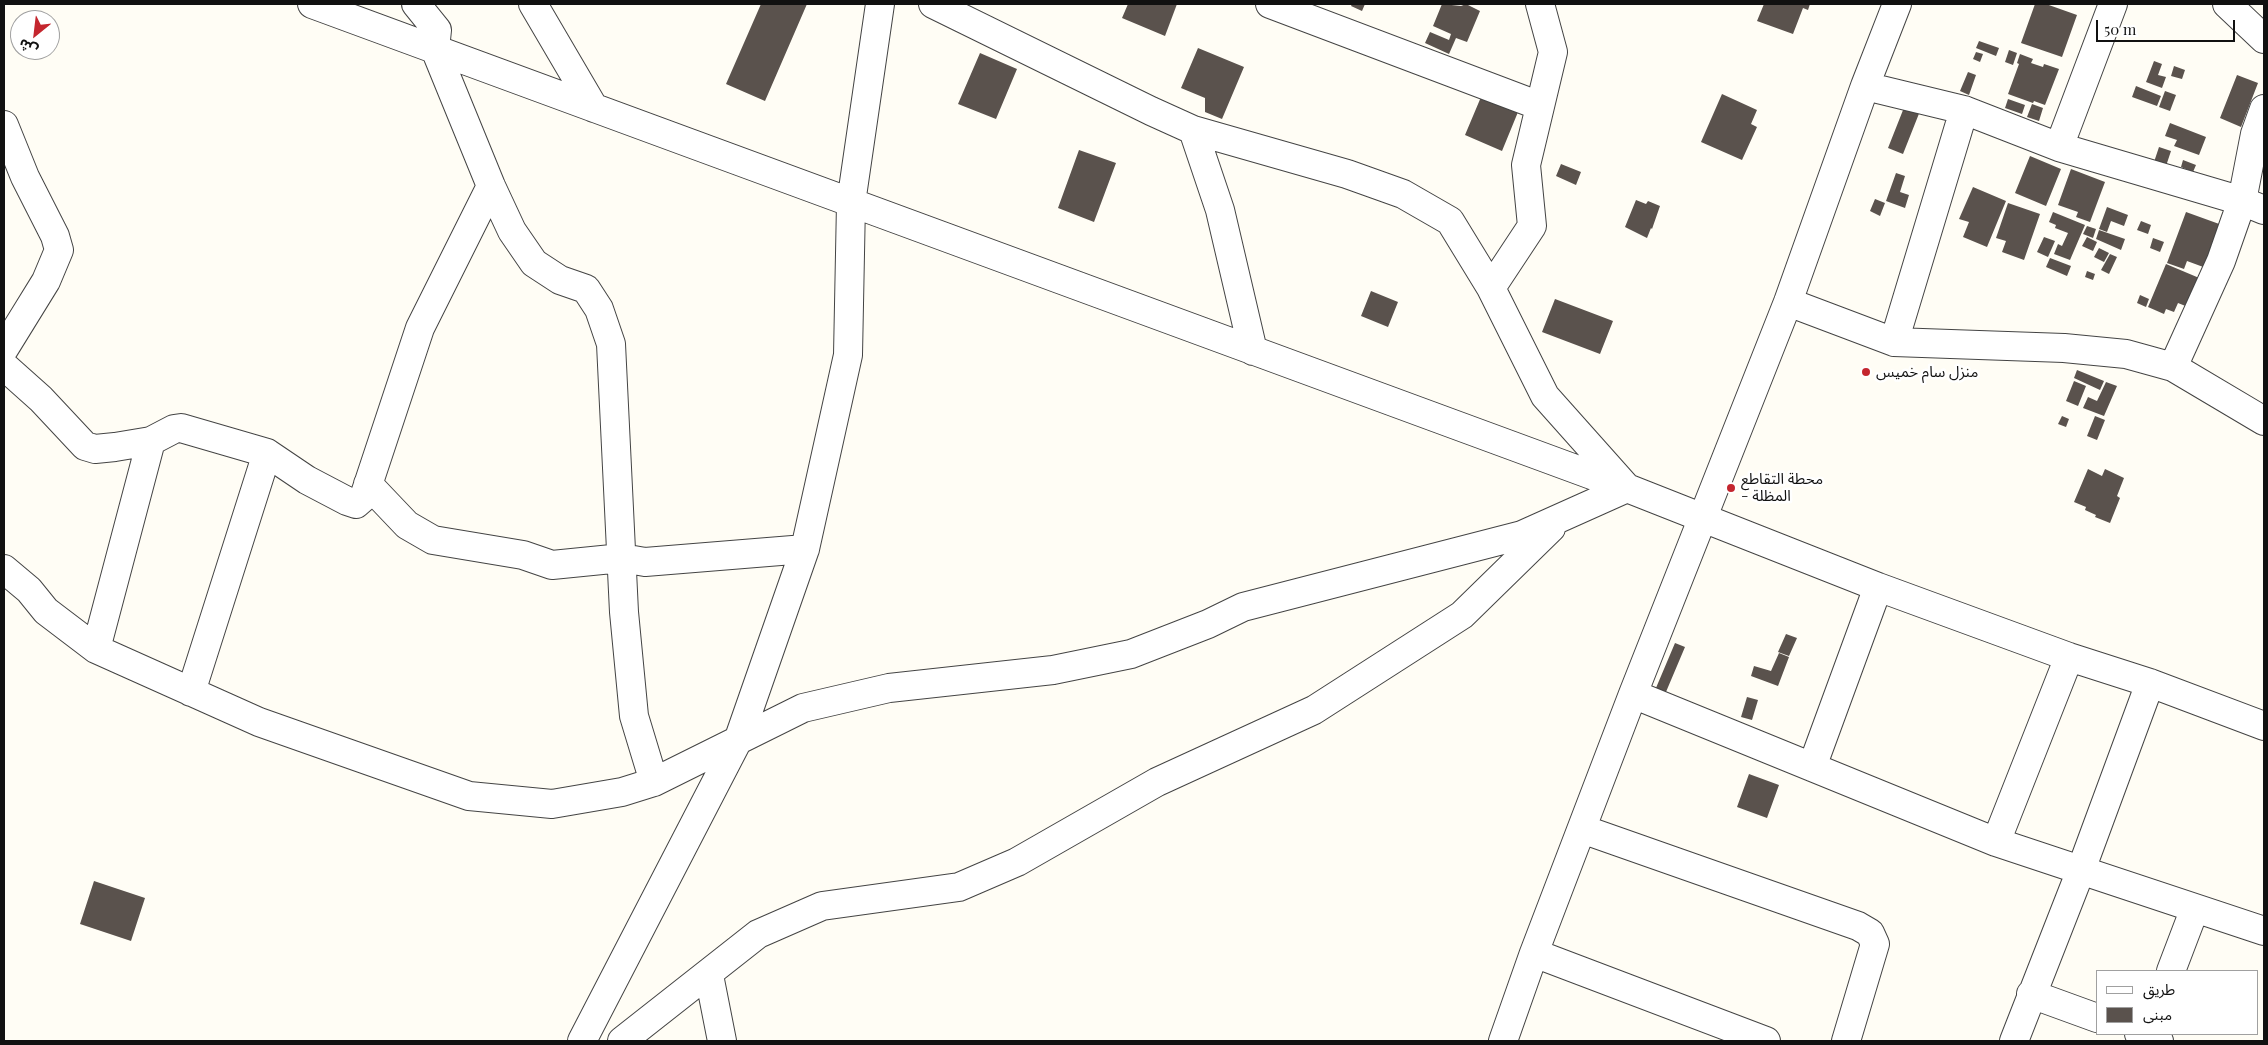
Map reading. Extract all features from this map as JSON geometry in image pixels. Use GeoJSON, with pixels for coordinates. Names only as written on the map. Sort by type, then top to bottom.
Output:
{"type":"FeatureCollection","features":[{"type":"Feature","properties":{"kind":"street"},"geometry":{"type":"LineString","coordinates":[[312,4],[1627,488],[1878,587],[2150,683],[2264,726]]}},
{"type":"Feature","properties":{"kind":"street"},"geometry":{"type":"LineString","coordinates":[[416,4],[437,30],[435,49],[491,186],[512,231],[534,263],[560,280],[586,289],[599,309],[611,344],[615,392],[624,612],[634,716],[654,782]]}},
{"type":"Feature","properties":{"kind":"street"},"geometry":{"type":"LineString","coordinates":[[533,4],[594,108]]}},
{"type":"Feature","properties":{"kind":"street"},"geometry":{"type":"LineString","coordinates":[[582,1041],[740,738],[805,549],[848,355],[851,202],[880,4]]}},
{"type":"Feature","properties":{"kind":"street"},"geometry":{"type":"LineString","coordinates":[[933,4],[1193,130],[1347,174],[1403,194],[1450,221],[1491,288],[1545,396],[1627,488]]}},
{"type":"Feature","properties":{"kind":"street"},"geometry":{"type":"LineString","coordinates":[[1270,4],[1540,106]]}},
{"type":"Feature","properties":{"kind":"street"},"geometry":{"type":"LineString","coordinates":[[1540,4],[1553,52]]}},
{"type":"Feature","properties":{"kind":"street"},"geometry":{"type":"LineString","coordinates":[[1491,288],[1532,226],[1526,165],[1553,52],[1559,4]]}},
{"type":"Feature","properties":{"kind":"street"},"geometry":{"type":"LineString","coordinates":[[1503,1041],[1534,953],[1633,694],[1788,302],[1897,4]]}},
{"type":"Feature","properties":{"kind":"street"},"geometry":{"type":"LineString","coordinates":[[2059,147],[2113,4]]}},
{"type":"Feature","properties":{"kind":"street"},"geometry":{"type":"LineString","coordinates":[[2227,4],[2264,39]]}},
{"type":"Feature","properties":{"kind":"street"},"geometry":{"type":"LineString","coordinates":[[1866,86],[1964,110],[2059,147],[2253,206]]}},
{"type":"Feature","properties":{"kind":"street"},"geometry":{"type":"LineString","coordinates":[[2173,366],[2221,261],[2253,206],[2254,134],[2264,108]]}},
{"type":"Feature","properties":{"kind":"street"},"geometry":{"type":"LineString","coordinates":[[1894,342],[1964,110]]}},
{"type":"Feature","properties":{"kind":"street"},"geometry":{"type":"LineString","coordinates":[[4,126],[24,177],[55,236],[59,250],[46,281],[4,349]]}},
{"type":"Feature","properties":{"kind":"street"},"geometry":{"type":"LineString","coordinates":[[1193,130],[1220,210],[1252,350]]}},
{"type":"Feature","properties":{"kind":"street"},"geometry":{"type":"LineString","coordinates":[[4,366],[41,399],[85,446],[95,448],[115,447],[151,441],[174,428],[181,428],[267,452],[307,480],[356,504],[364,497],[420,328],[491,186]]}},
{"type":"Feature","properties":{"kind":"street"},"geometry":{"type":"LineString","coordinates":[[1788,302],[1894,342],[2064,348],[2126,354],[2173,366],[2264,421]]}},
{"type":"Feature","properties":{"kind":"street"},"geometry":{"type":"LineString","coordinates":[[96,649],[151,441]]}},
{"type":"Feature","properties":{"kind":"street"},"geometry":{"type":"LineString","coordinates":[[191,692],[267,452]]}},
{"type":"Feature","properties":{"kind":"street"},"geometry":{"type":"LineString","coordinates":[[368,484],[407,525],[433,540],[522,556],[552,565],[622,558],[645,562],[805,549]]}},
{"type":"Feature","properties":{"kind":"street"},"geometry":{"type":"LineString","coordinates":[[4,569],[29,590],[46,611],[96,649],[259,722],[469,796],[552,804],[622,792],[654,782],[803,708],[889,688],[1053,670],[1130,654],[1208,624],[1243,607],[1522,535],[1627,488]]}},
{"type":"Feature","properties":{"kind":"street"},"geometry":{"type":"LineString","coordinates":[[622,1041],[709,975],[758,934],[822,906],[959,887],[1017,862],[1157,782],[1314,710],[1462,615],[1560,519]]}},
{"type":"Feature","properties":{"kind":"street"},"geometry":{"type":"LineString","coordinates":[[1812,767],[1878,587]]}},
{"type":"Feature","properties":{"kind":"street"},"geometry":{"type":"LineString","coordinates":[[1996,842],[2069,656]]}},
{"type":"Feature","properties":{"kind":"street"},"geometry":{"type":"LineString","coordinates":[[2014,1041],[2031,994],[2082,870],[2150,683]]}},
{"type":"Feature","properties":{"kind":"street"},"geometry":{"type":"LineString","coordinates":[[1633,694],[1996,842],[2264,932]]}},
{"type":"Feature","properties":{"kind":"street"},"geometry":{"type":"LineString","coordinates":[[1582,829],[1858,926],[1870,933],[1876,944],[1846,1041]]}},
{"type":"Feature","properties":{"kind":"street"},"geometry":{"type":"LineString","coordinates":[[2171,970],[2195,908]]}},
{"type":"Feature","properties":{"kind":"street"},"geometry":{"type":"LineString","coordinates":[[1534,953],[1766,1041]]}},
{"type":"Feature","properties":{"kind":"street"},"geometry":{"type":"LineString","coordinates":[[709,975],[722,1041]]}},
{"type":"Feature","properties":{"kind":"street"},"geometry":{"type":"LineString","coordinates":[[2031,994],[2096,1018]]}},
{"type":"Feature","properties":{"kind":"building"},"geometry":{"type":"Polygon","coordinates":[[[761,4],[807,4],[765,101],[726,84],[761,4]]]}},
{"type":"Feature","properties":{"kind":"building"},"geometry":{"type":"Polygon","coordinates":[[[1128,4],[1177,4],[1165,36],[1122,18],[1128,4]]]}},
{"type":"Feature","properties":{"kind":"building"},"geometry":{"type":"Polygon","coordinates":[[[1352,4],[1365,4],[1362,11],[1351,6],[1352,4]]]}},
{"type":"Feature","properties":{"kind":"building"},"geometry":{"type":"Polygon","coordinates":[[[1442,4],[1461,6],[1466,4],[1480,11],[1467,42],[1456,38],[1449,54],[1425,43],[1430,32],[1449,40],[1451,34],[1433,26],[1442,4]]]}},
{"type":"Feature","properties":{"kind":"building"},"geometry":{"type":"Polygon","coordinates":[[[1764,4],[1810,4],[1808,10],[1803,8],[1793,34],[1757,21],[1764,4]]]}},
{"type":"Feature","properties":{"kind":"building"},"geometry":{"type":"Polygon","coordinates":[[[2035,4],[2046,4],[2077,15],[2062,57],[2021,43],[2035,4]]]}},
{"type":"Feature","properties":{"kind":"building"},"geometry":{"type":"Polygon","coordinates":[[[1979,41],[1999,48],[1996,56],[1976,48],[1979,41]]]}},
{"type":"Feature","properties":{"kind":"building"},"geometry":{"type":"Polygon","coordinates":[[[1198,48],[1244,67],[1222,119],[1205,112],[1205,98],[1181,88],[1198,48]]]}},
{"type":"Feature","properties":{"kind":"building"},"geometry":{"type":"Polygon","coordinates":[[[2009,50],[2017,53],[2013,65],[2005,62],[2009,50]]]}},
{"type":"Feature","properties":{"kind":"building"},"geometry":{"type":"Polygon","coordinates":[[[1976,52],[1983,54],[1980,62],[1973,59],[1976,52]]]}},
{"type":"Feature","properties":{"kind":"building"},"geometry":{"type":"Polygon","coordinates":[[[980,53],[1017,69],[996,119],[958,104],[980,53]]]}},
{"type":"Feature","properties":{"kind":"building"},"geometry":{"type":"Polygon","coordinates":[[[2020,54],[2033,59],[2031,63],[2043,67],[2044,64],[2059,69],[2045,105],[2034,101],[2033,103],[2008,94],[2019,64],[2017,63],[2020,54]]]}},
{"type":"Feature","properties":{"kind":"building"},"geometry":{"type":"Polygon","coordinates":[[[2154,61],[2162,64],[2158,75],[2166,77],[2162,88],[2146,82],[2154,61]]]}},
{"type":"Feature","properties":{"kind":"building"},"geometry":{"type":"Polygon","coordinates":[[[2174,66],[2185,70],[2182,79],[2171,76],[2174,66]]]}},
{"type":"Feature","properties":{"kind":"building"},"geometry":{"type":"Polygon","coordinates":[[[1968,72],[1976,75],[1969,95],[1960,91],[1968,72]]]}},
{"type":"Feature","properties":{"kind":"building"},"geometry":{"type":"Polygon","coordinates":[[[2237,75],[2258,83],[2241,127],[2220,118],[2237,75]]]}},
{"type":"Feature","properties":{"kind":"building"},"geometry":{"type":"Polygon","coordinates":[[[2136,86],[2161,96],[2157,106],[2132,97],[2136,86]]]}},
{"type":"Feature","properties":{"kind":"building"},"geometry":{"type":"Polygon","coordinates":[[[2165,91],[2176,95],[2170,111],[2159,107],[2165,91]]]}},
{"type":"Feature","properties":{"kind":"building"},"geometry":{"type":"Polygon","coordinates":[[[1722,94],[1757,110],[1751,124],[1757,127],[1742,160],[1701,142],[1722,94]]]}},
{"type":"Feature","properties":{"kind":"building"},"geometry":{"type":"Polygon","coordinates":[[[1481,97],[1518,112],[1502,151],[1465,135],[1481,97]]]}},
{"type":"Feature","properties":{"kind":"building"},"geometry":{"type":"Polygon","coordinates":[[[2008,99],[2025,105],[2022,114],[2005,108],[2008,99]]]}},
{"type":"Feature","properties":{"kind":"building"},"geometry":{"type":"Polygon","coordinates":[[[1907,100],[1922,106],[1903,154],[1888,148],[1907,100]]]}},
{"type":"Feature","properties":{"kind":"building"},"geometry":{"type":"Polygon","coordinates":[[[2032,104],[2043,108],[2039,121],[2027,117],[2032,104]]]}},
{"type":"Feature","properties":{"kind":"building"},"geometry":{"type":"Polygon","coordinates":[[[2170,123],[2206,137],[2199,155],[2174,146],[2177,140],[2165,136],[2170,123]]]}},
{"type":"Feature","properties":{"kind":"building"},"geometry":{"type":"Polygon","coordinates":[[[2159,147],[2171,151],[2166,166],[2154,162],[2159,147]]]}},
{"type":"Feature","properties":{"kind":"building"},"geometry":{"type":"Polygon","coordinates":[[[1079,150],[1116,163],[1094,222],[1058,208],[1079,150]]]}},
{"type":"Feature","properties":{"kind":"building"},"geometry":{"type":"Polygon","coordinates":[[[2030,156],[2061,169],[2046,206],[2015,193],[2030,156]]]}},
{"type":"Feature","properties":{"kind":"building"},"geometry":{"type":"Polygon","coordinates":[[[2183,160],[2196,165],[2193,172],[2181,167],[2183,160]]]}},
{"type":"Feature","properties":{"kind":"building"},"geometry":{"type":"Polygon","coordinates":[[[1561,164],[1581,172],[1576,185],[1556,176],[1561,164]]]}},
{"type":"Feature","properties":{"kind":"building"},"geometry":{"type":"Polygon","coordinates":[[[2071,169],[2105,182],[2090,222],[2076,217],[2078,212],[2058,205],[2071,169]]]}},
{"type":"Feature","properties":{"kind":"building"},"geometry":{"type":"Polygon","coordinates":[[[1896,173],[1905,176],[1900,192],[1909,195],[1905,208],[1886,201],[1896,173]]]}},
{"type":"Feature","properties":{"kind":"building"},"geometry":{"type":"Polygon","coordinates":[[[1973,187],[2006,201],[1987,247],[1963,237],[1969,222],[1959,219],[1973,187]]]}},
{"type":"Feature","properties":{"kind":"building"},"geometry":{"type":"Polygon","coordinates":[[[1875,199],[1885,203],[1880,216],[1870,211],[1875,199]]]}},
{"type":"Feature","properties":{"kind":"building"},"geometry":{"type":"Polygon","coordinates":[[[1636,200],[1646,204],[1648,201],[1660,206],[1647,238],[1625,227],[1636,200]]]}},
{"type":"Feature","properties":{"kind":"building"},"geometry":{"type":"Polygon","coordinates":[[[2008,203],[2040,214],[2024,260],[2002,252],[2006,241],[1996,238],[2008,203]]]}},
{"type":"Feature","properties":{"kind":"building"},"geometry":{"type":"Polygon","coordinates":[[[2107,207],[2128,215],[2124,226],[2111,221],[2107,232],[2099,229],[2107,207]]]}},
{"type":"Feature","properties":{"kind":"building"},"geometry":{"type":"Polygon","coordinates":[[[2053,212],[2085,225],[2070,260],[2054,254],[2058,244],[2062,246],[2068,233],[2055,228],[2056,225],[2049,222],[2053,212]]]}},
{"type":"Feature","properties":{"kind":"building"},"geometry":{"type":"Polygon","coordinates":[[[2186,212],[2222,225],[2206,268],[2187,261],[2184,269],[2167,263],[2186,212]]]}},
{"type":"Feature","properties":{"kind":"building"},"geometry":{"type":"Polygon","coordinates":[[[2141,221],[2151,225],[2148,234],[2137,230],[2141,221]]]}},
{"type":"Feature","properties":{"kind":"building"},"geometry":{"type":"Polygon","coordinates":[[[2087,226],[2096,229],[2093,238],[2083,234],[2087,226]]]}},
{"type":"Feature","properties":{"kind":"building"},"geometry":{"type":"Polygon","coordinates":[[[2099,230],[2125,239],[2121,250],[2096,239],[2099,230]]]}},
{"type":"Feature","properties":{"kind":"building"},"geometry":{"type":"Polygon","coordinates":[[[2044,237],[2055,241],[2048,257],[2037,252],[2044,237]]]}},
{"type":"Feature","properties":{"kind":"building"},"geometry":{"type":"Polygon","coordinates":[[[2087,237],[2097,242],[2093,251],[2082,246],[2087,237]]]}},
{"type":"Feature","properties":{"kind":"building"},"geometry":{"type":"Polygon","coordinates":[[[2153,238],[2164,242],[2160,252],[2150,248],[2153,238]]]}},
{"type":"Feature","properties":{"kind":"building"},"geometry":{"type":"Polygon","coordinates":[[[2099,248],[2109,253],[2104,262],[2094,257],[2099,248]]]}},
{"type":"Feature","properties":{"kind":"building"},"geometry":{"type":"Polygon","coordinates":[[[2110,254],[2117,257],[2109,274],[2101,270],[2110,254]]]}},
{"type":"Feature","properties":{"kind":"building"},"geometry":{"type":"Polygon","coordinates":[[[2050,258],[2071,266],[2067,276],[2046,267],[2050,258]]]}},
{"type":"Feature","properties":{"kind":"building"},"geometry":{"type":"Polygon","coordinates":[[[2166,264],[2204,280],[2193,309],[2178,303],[2174,312],[2166,309],[2164,314],[2148,307],[2166,264]]]}},
{"type":"Feature","properties":{"kind":"building"},"geometry":{"type":"Polygon","coordinates":[[[2087,271],[2095,274],[2093,280],[2085,277],[2087,271]]]}},
{"type":"Feature","properties":{"kind":"building"},"geometry":{"type":"Polygon","coordinates":[[[1371,291],[1398,302],[1388,327],[1361,316],[1371,291]]]}},
{"type":"Feature","properties":{"kind":"building"},"geometry":{"type":"Polygon","coordinates":[[[2140,295],[2149,299],[2146,307],[2137,303],[2140,295]]]}},
{"type":"Feature","properties":{"kind":"building"},"geometry":{"type":"Polygon","coordinates":[[[1555,299],[1613,321],[1600,354],[1542,332],[1555,299]]]}},
{"type":"Feature","properties":{"kind":"building"},"geometry":{"type":"Polygon","coordinates":[[[2077,370],[2104,381],[2100,390],[2074,378],[2077,370]]]}},
{"type":"Feature","properties":{"kind":"building"},"geometry":{"type":"Polygon","coordinates":[[[2074,381],[2086,386],[2078,406],[2066,401],[2074,381]]]}},
{"type":"Feature","properties":{"kind":"building"},"geometry":{"type":"Polygon","coordinates":[[[2106,382],[2117,386],[2104,416],[2083,408],[2088,397],[2097,401],[2106,382]]]}},
{"type":"Feature","properties":{"kind":"building"},"geometry":{"type":"Polygon","coordinates":[[[2062,416],[2069,419],[2066,427],[2058,424],[2062,416]]]}},
{"type":"Feature","properties":{"kind":"building"},"geometry":{"type":"Polygon","coordinates":[[[2095,416],[2105,420],[2097,440],[2087,436],[2095,416]]]}},
{"type":"Feature","properties":{"kind":"building"},"geometry":{"type":"Polygon","coordinates":[[[2088,469],[2102,476],[2105,469],[2124,478],[2117,496],[2120,498],[2110,523],[2095,517],[2096,515],[2085,510],[2086,507],[2074,502],[2088,469]]]}},
{"type":"Feature","properties":{"kind":"building"},"geometry":{"type":"Polygon","coordinates":[[[1786,634],[1797,638],[1789,656],[1778,652],[1786,634]]]}},
{"type":"Feature","properties":{"kind":"building"},"geometry":{"type":"Polygon","coordinates":[[[1675,643],[1685,647],[1663,699],[1653,695],[1675,643]]]}},
{"type":"Feature","properties":{"kind":"building"},"geometry":{"type":"Polygon","coordinates":[[[1779,653],[1789,657],[1778,686],[1751,676],[1754,666],[1771,671],[1779,653]]]}},
{"type":"Feature","properties":{"kind":"building"},"geometry":{"type":"Polygon","coordinates":[[[1747,697],[1758,700],[1752,720],[1741,717],[1747,697]]]}},
{"type":"Feature","properties":{"kind":"building"},"geometry":{"type":"Polygon","coordinates":[[[1749,774],[1779,785],[1767,818],[1737,807],[1749,774]]]}},
{"type":"Feature","properties":{"kind":"building"},"geometry":{"type":"Polygon","coordinates":[[[94,881],[145,898],[131,941],[80,924],[94,881]]]}},
{"type":"Feature","properties":{"kind":"place","name":"منزل سام خميس"},"geometry":{"type":"Point","coordinates":[1866,372]}},
{"type":"Feature","properties":{"kind":"place","name":"محطة التقاطع - المظلة"},"geometry":{"type":"Point","coordinates":[1731,488]}}]}
